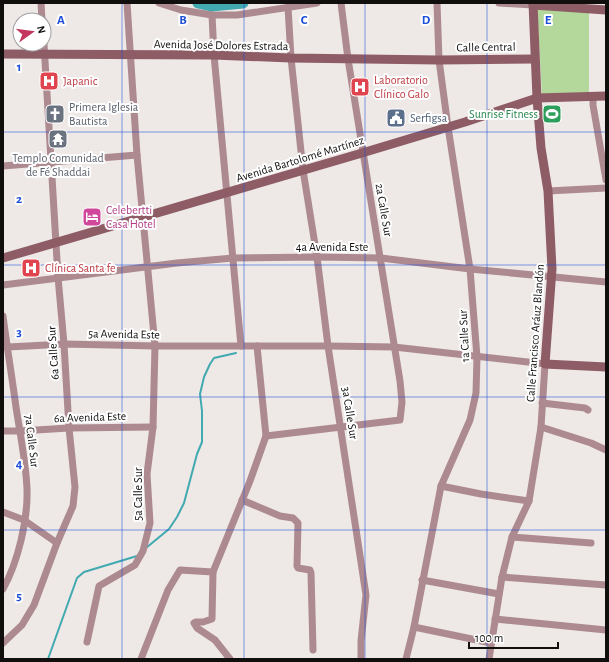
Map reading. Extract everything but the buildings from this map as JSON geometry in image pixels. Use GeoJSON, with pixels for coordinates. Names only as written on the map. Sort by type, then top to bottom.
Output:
{"type":"FeatureCollection","features":[{"type":"Feature","properties":{"kind":"street","name":"5a Calle Sur"},"geometry":{"type":"LineString","coordinates":[[87,642],[99,586],[135,565],[143,551],[150,523],[147,474],[153,427],[154,346],[137,155],[127,3]]}},
{"type":"Feature","properties":{"kind":"street"},"geometry":{"type":"LineString","coordinates":[[159,3],[181,10],[212,15],[237,15],[317,3]]}},
{"type":"Feature","properties":{"kind":"street","name":"2a Calle Sur"},"geometry":{"type":"LineString","coordinates":[[341,3],[362,153],[381,258],[402,402],[400,420],[341,428]]}},
{"type":"Feature","properties":{"kind":"street","name":"1a Calle Sur"},"geometry":{"type":"LineString","coordinates":[[406,659],[414,627],[440,486],[470,420],[476,393],[477,357],[470,269],[439,60],[437,3]]}},
{"type":"Feature","properties":{"kind":"street"},"geometry":{"type":"LineString","coordinates":[[500,3],[593,6],[606,10]]}},
{"type":"Feature","properties":{"kind":"street","name":"Calle Francisco Aráuz Blandón"},"geometry":{"type":"LineString","coordinates":[[489,659],[502,577],[512,537],[529,501],[541,427],[552,277],[548,191],[541,148],[534,59],[533,4]]}},
{"type":"Feature","properties":{"kind":"street","name":"3a Calle Sur"},"geometry":{"type":"LineString","coordinates":[[288,7],[291,58],[303,170],[366,595],[360,641],[361,659]]}},
{"type":"Feature","properties":{"kind":"street"},"geometry":{"type":"LineString","coordinates":[[212,15],[214,55],[241,346]]}},
{"type":"Feature","properties":{"kind":"street","name":"Avenida José Dolores Estrada"},"geometry":{"type":"LineString","coordinates":[[3,54],[214,55],[291,58],[439,60]]}},
{"type":"Feature","properties":{"kind":"street","name":"6a Calle Sur"},"geometry":{"type":"LineString","coordinates":[[3,642],[22,625],[34,605],[72,506],[75,487],[69,428],[58,277],[44,54]]}},
{"type":"Feature","properties":{"kind":"street","name":"Calle Central"},"geometry":{"type":"LineString","coordinates":[[439,60],[534,59]]}},
{"type":"Feature","properties":{"kind":"street"},"geometry":{"type":"LineString","coordinates":[[593,96],[606,180]]}},
{"type":"Feature","properties":{"kind":"street","name":"Avenida Bartolomé Martínez"},"geometry":{"type":"LineString","coordinates":[[3,258],[362,153],[537,98],[606,96]]}},
{"type":"Feature","properties":{"kind":"street"},"geometry":{"type":"LineString","coordinates":[[3,166],[137,155]]}},
{"type":"Feature","properties":{"kind":"street"},"geometry":{"type":"LineString","coordinates":[[548,191],[606,188]]}},
{"type":"Feature","properties":{"kind":"street","name":"4a Avenida Este"},"geometry":{"type":"LineString","coordinates":[[58,277],[148,266],[233,258],[317,257],[381,258],[470,269],[606,282]]}},
{"type":"Feature","properties":{"kind":"street"},"geometry":{"type":"LineString","coordinates":[[3,285],[58,277]]}},
{"type":"Feature","properties":{"kind":"street","name":"7a Calle Sur"},"geometry":{"type":"LineString","coordinates":[[3,316],[5,347],[20,431],[27,489],[20,543],[9,579],[3,589]]}},
{"type":"Feature","properties":{"kind":"street","name":"5a Avenida Este"},"geometry":{"type":"LineString","coordinates":[[5,347],[64,344],[394,347],[545,364]]}},
{"type":"Feature","properties":{"kind":"street"},"geometry":{"type":"LineString","coordinates":[[230,659],[215,640],[197,628],[194,623],[209,621],[212,619],[213,572],[250,481],[266,436],[257,346]]}},
{"type":"Feature","properties":{"kind":"street"},"geometry":{"type":"LineString","coordinates":[[545,364],[606,367]]}},
{"type":"Feature","properties":{"kind":"street"},"geometry":{"type":"LineString","coordinates":[[542,403],[585,408],[588,410]]}},
{"type":"Feature","properties":{"kind":"street","name":"6a Avenida Este"},"geometry":{"type":"LineString","coordinates":[[3,431],[69,428],[153,427]]}},
{"type":"Feature","properties":{"kind":"street"},"geometry":{"type":"LineString","coordinates":[[541,427],[591,443],[606,450]]}},
{"type":"Feature","properties":{"kind":"street"},"geometry":{"type":"LineString","coordinates":[[266,436],[341,428]]}},
{"type":"Feature","properties":{"kind":"street"},"geometry":{"type":"LineString","coordinates":[[440,486],[529,501]]}},
{"type":"Feature","properties":{"kind":"street"},"geometry":{"type":"LineString","coordinates":[[242,500],[280,516],[293,518],[298,523],[297,566],[298,568],[310,570],[311,573],[313,650]]}},
{"type":"Feature","properties":{"kind":"street"},"geometry":{"type":"LineString","coordinates":[[3,512],[24,520],[57,543]]}},
{"type":"Feature","properties":{"kind":"street"},"geometry":{"type":"LineString","coordinates":[[512,537],[591,543]]}},
{"type":"Feature","properties":{"kind":"street"},"geometry":{"type":"LineString","coordinates":[[141,659],[168,590],[180,570],[213,572]]}},
{"type":"Feature","properties":{"kind":"street"},"geometry":{"type":"LineString","coordinates":[[502,577],[606,585]]}},
{"type":"Feature","properties":{"kind":"street"},"geometry":{"type":"LineString","coordinates":[[422,580],[499,594]]}},
{"type":"Feature","properties":{"kind":"street"},"geometry":{"type":"LineString","coordinates":[[495,619],[606,630]]}},
{"type":"Feature","properties":{"kind":"street"},"geometry":{"type":"LineString","coordinates":[[414,627],[491,643]]}},
{"type":"Feature","properties":{"kind":"green space"},"geometry":{"type":"Polygon","coordinates":[[[537,7],[589,12],[589,93],[542,94],[537,7]]]}},
{"type":"Feature","properties":{"kind":"waterway"},"geometry":{"type":"LineString","coordinates":[[198,3],[211,6],[243,3]]}},
{"type":"Feature","properties":{"kind":"waterway"},"geometry":{"type":"LineString","coordinates":[[211,6],[212,11]]}},
{"type":"Feature","properties":{"kind":"waterway"},"geometry":{"type":"LineString","coordinates":[[146,548],[169,529],[184,503],[197,454],[202,442],[202,411],[200,394],[204,377],[214,358],[236,353]]}},
{"type":"Feature","properties":{"kind":"waterway"},"geometry":{"type":"LineString","coordinates":[[48,659],[77,578],[84,572],[137,556]]}},
{"type":"Feature","properties":{"kind":"place","name":"Japanic"},"geometry":{"type":"Point","coordinates":[49,81]}},
{"type":"Feature","properties":{"kind":"place","name":"Laboratorio Clínico Galo"},"geometry":{"type":"Point","coordinates":[360,87]}},
{"type":"Feature","properties":{"kind":"place","name":"Primera Iglesia Bautista"},"geometry":{"type":"Point","coordinates":[55,114]}},
{"type":"Feature","properties":{"kind":"place","name":"Sunrise Fitness"},"geometry":{"type":"Point","coordinates":[552,114]}},
{"type":"Feature","properties":{"kind":"place","name":"Serfigsa"},"geometry":{"type":"Point","coordinates":[396,118]}},
{"type":"Feature","properties":{"kind":"place","name":"Templo Comunidad de Fé Shaddai"},"geometry":{"type":"Point","coordinates":[58,139]}},
{"type":"Feature","properties":{"kind":"place","name":"Celebertti Casa Hotel"},"geometry":{"type":"Point","coordinates":[92,217]}},
{"type":"Feature","properties":{"kind":"place","name":"Clínica Santa fe"},"geometry":{"type":"Point","coordinates":[31,268]}}]}
